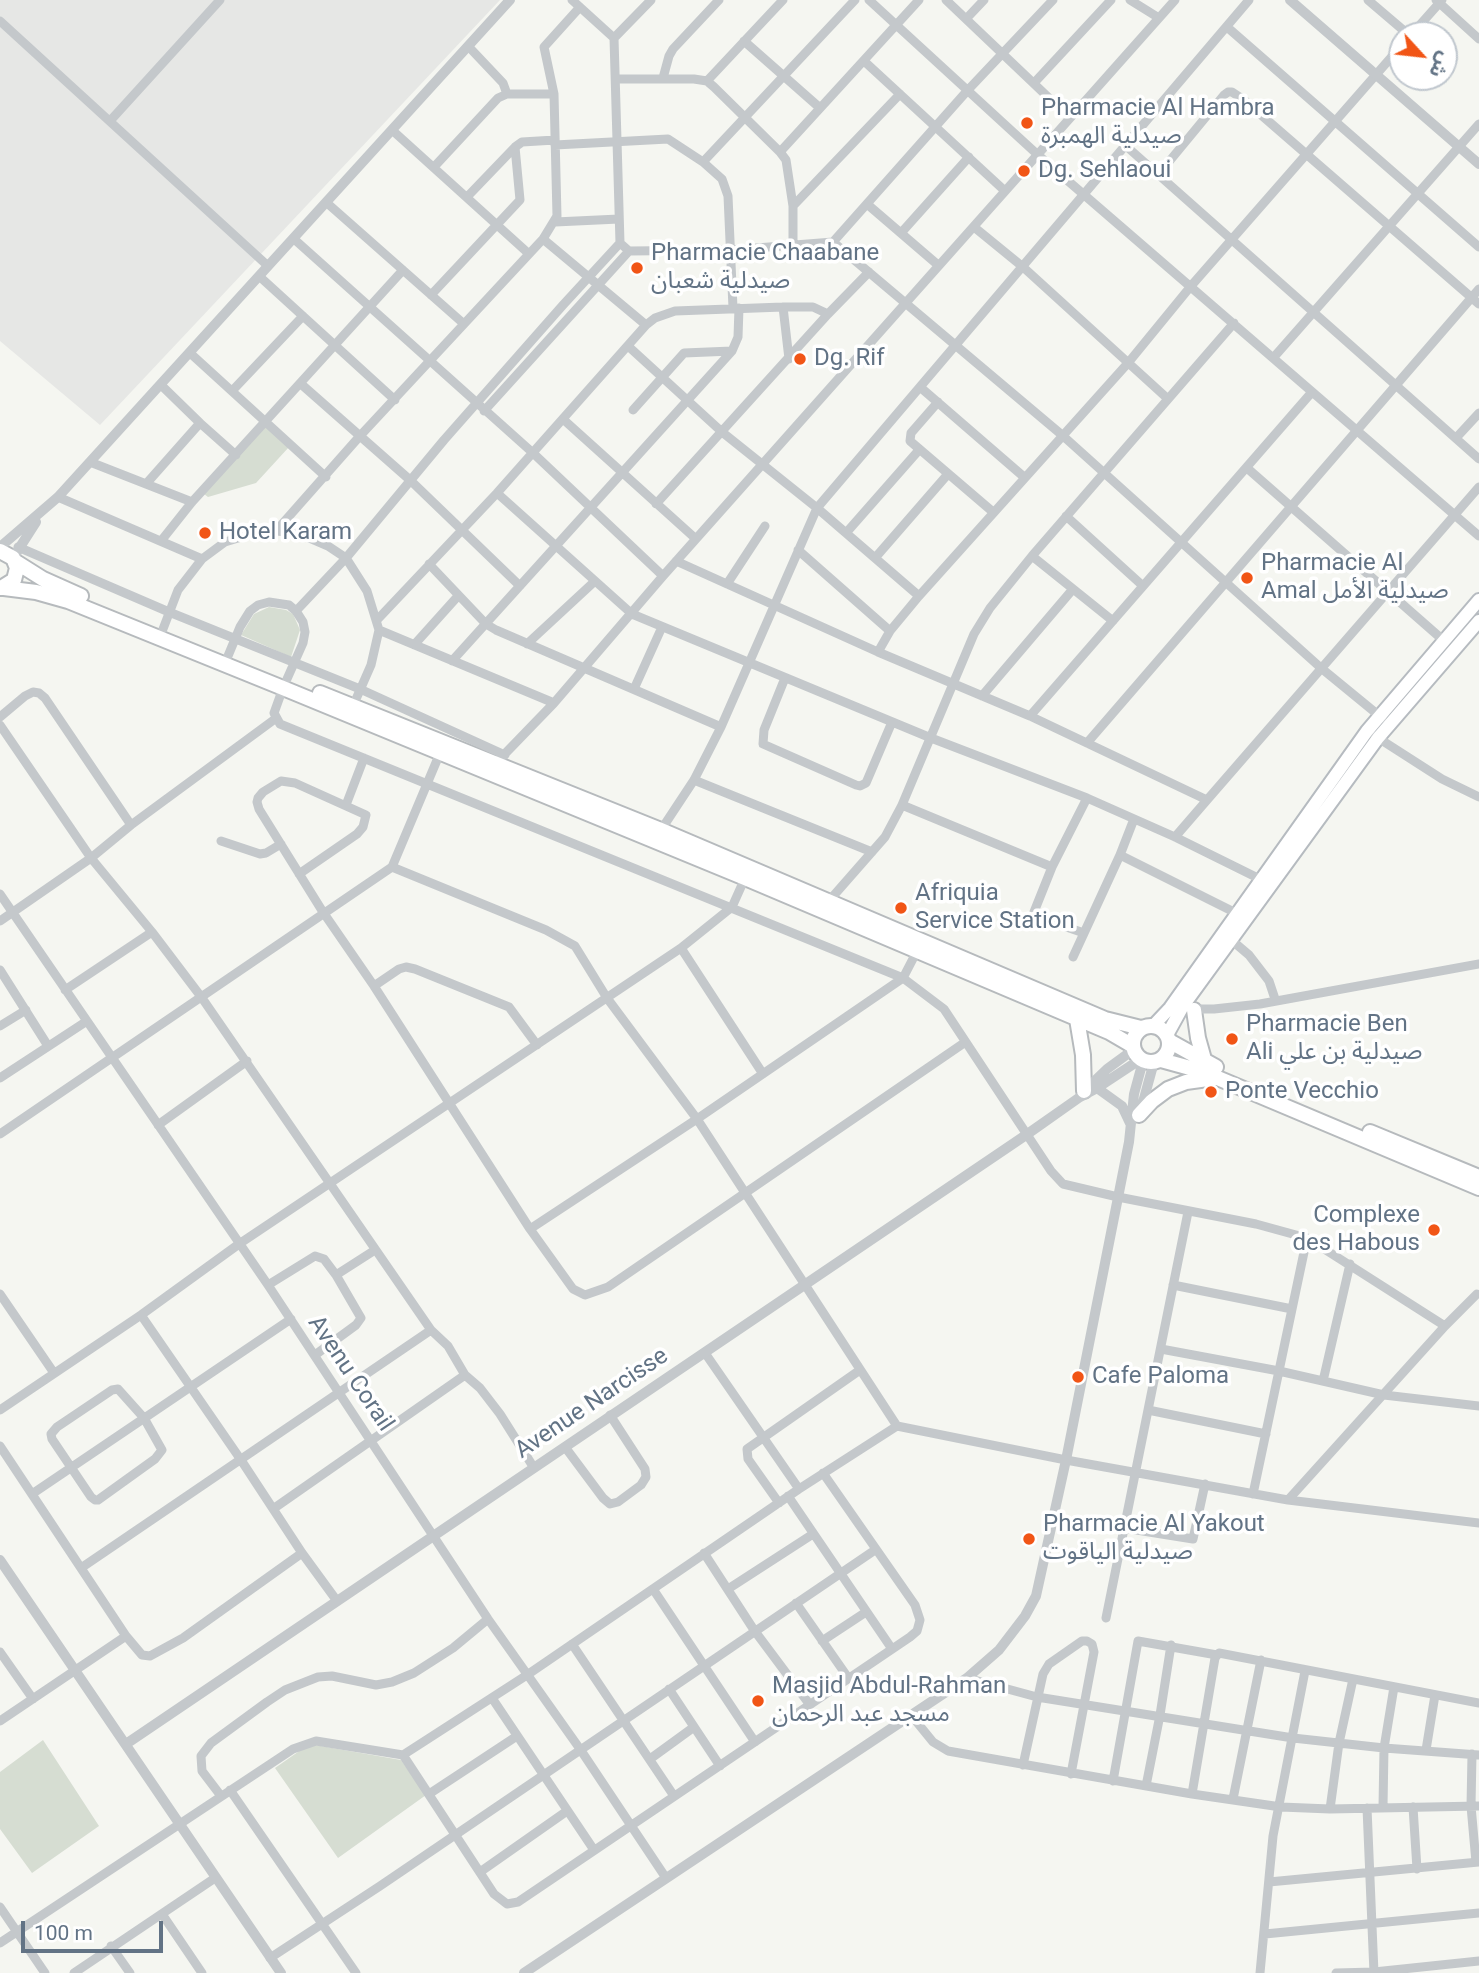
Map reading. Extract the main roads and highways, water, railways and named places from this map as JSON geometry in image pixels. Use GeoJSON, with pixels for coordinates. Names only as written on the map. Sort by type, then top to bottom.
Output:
{"type":"FeatureCollection","features":[{"type":"Feature","properties":{"kind":"highway"},"geometry":{"type":"LineString","coordinates":[[1,589],[10,585],[17,575],[9,553]]}},
{"type":"Feature","properties":{"kind":"highway"},"geometry":{"type":"LineString","coordinates":[[9,553],[57,586],[228,656],[440,753],[1109,1032],[1144,1056],[1191,1067],[1479,1188]]}},
{"type":"Feature","properties":{"kind":"highway"},"geometry":{"type":"LineString","coordinates":[[1,589],[36,592],[68,601],[285,684],[500,759],[1114,1023],[1161,1029],[1168,1038],[1205,1063],[1479,1177]]}},
{"type":"Feature","properties":{"kind":"highway"},"geometry":{"type":"LineString","coordinates":[[1189,1008],[1205,1063]]}},
{"type":"Feature","properties":{"kind":"highway"},"geometry":{"type":"LineString","coordinates":[[1077,1019],[1087,1092]]}},
{"type":"Feature","properties":{"kind":"highway"},"geometry":{"type":"LineString","coordinates":[[1144,1056],[1135,1036],[1147,1027]]}},
{"type":"Feature","properties":{"kind":"highway"},"geometry":{"type":"LineString","coordinates":[[1144,1056],[1169,1048],[1168,1038]]}},
{"type":"Feature","properties":{"kind":"highway"},"geometry":{"type":"LineString","coordinates":[[1135,1120],[1152,1101],[1168,1089],[1186,1082],[1216,1077]]}},
{"type":"Feature","properties":{"kind":"main road"},"geometry":{"type":"LineString","coordinates":[[1147,1027],[1174,1001],[1227,936],[1373,734],[1379,716],[1479,600]]}},
{"type":"Feature","properties":{"kind":"main road"},"geometry":{"type":"LineString","coordinates":[[1373,734],[1391,723],[1479,621]]}},
{"type":"Feature","properties":{"kind":"main road"},"geometry":{"type":"LineString","coordinates":[[1168,1038],[1189,1008],[1227,936],[1236,913],[1266,882]]}},
{"type":"Feature","properties":{"kind":"place","name":"Pharmacie Al Hambra صيدلية الهمبرة"},"geometry":{"type":"Point","coordinates":[1027,123]}},
{"type":"Feature","properties":{"kind":"place","name":"Dg. Sehlaoui"},"geometry":{"type":"Point","coordinates":[1024,171]}},
{"type":"Feature","properties":{"kind":"place","name":"Pharmacie Chaabane صيدلية شعبان"},"geometry":{"type":"Point","coordinates":[637,268]}},
{"type":"Feature","properties":{"kind":"place","name":"Dg. Rif"},"geometry":{"type":"Point","coordinates":[800,359]}},
{"type":"Feature","properties":{"kind":"place","name":"Hotel Karam"},"geometry":{"type":"Point","coordinates":[205,533]}},
{"type":"Feature","properties":{"kind":"place","name":"Pharmacie Al Amal صيدلية الأمل"},"geometry":{"type":"Point","coordinates":[1247,578]}},
{"type":"Feature","properties":{"kind":"place","name":"Afriquia Service Station"},"geometry":{"type":"Point","coordinates":[901,908]}},
{"type":"Feature","properties":{"kind":"place","name":"Pharmacie Ben Ali صيدلية بن علي"},"geometry":{"type":"Point","coordinates":[1232,1039]}},
{"type":"Feature","properties":{"kind":"place","name":"Ponte Vecchio"},"geometry":{"type":"Point","coordinates":[1211,1092]}},
{"type":"Feature","properties":{"kind":"place","name":"Complexe des Habous"},"geometry":{"type":"Point","coordinates":[1434,1230]}},
{"type":"Feature","properties":{"kind":"place","name":"Cafe Paloma"},"geometry":{"type":"Point","coordinates":[1078,1377]}},
{"type":"Feature","properties":{"kind":"place","name":"Pharmacie Al Yakout صيدلية الياقوت"},"geometry":{"type":"Point","coordinates":[1029,1539]}},
{"type":"Feature","properties":{"kind":"place","name":"Masjid Abdul-Rahman مسجد عبد الرحمان"},"geometry":{"type":"Point","coordinates":[758,1701]}}]}
